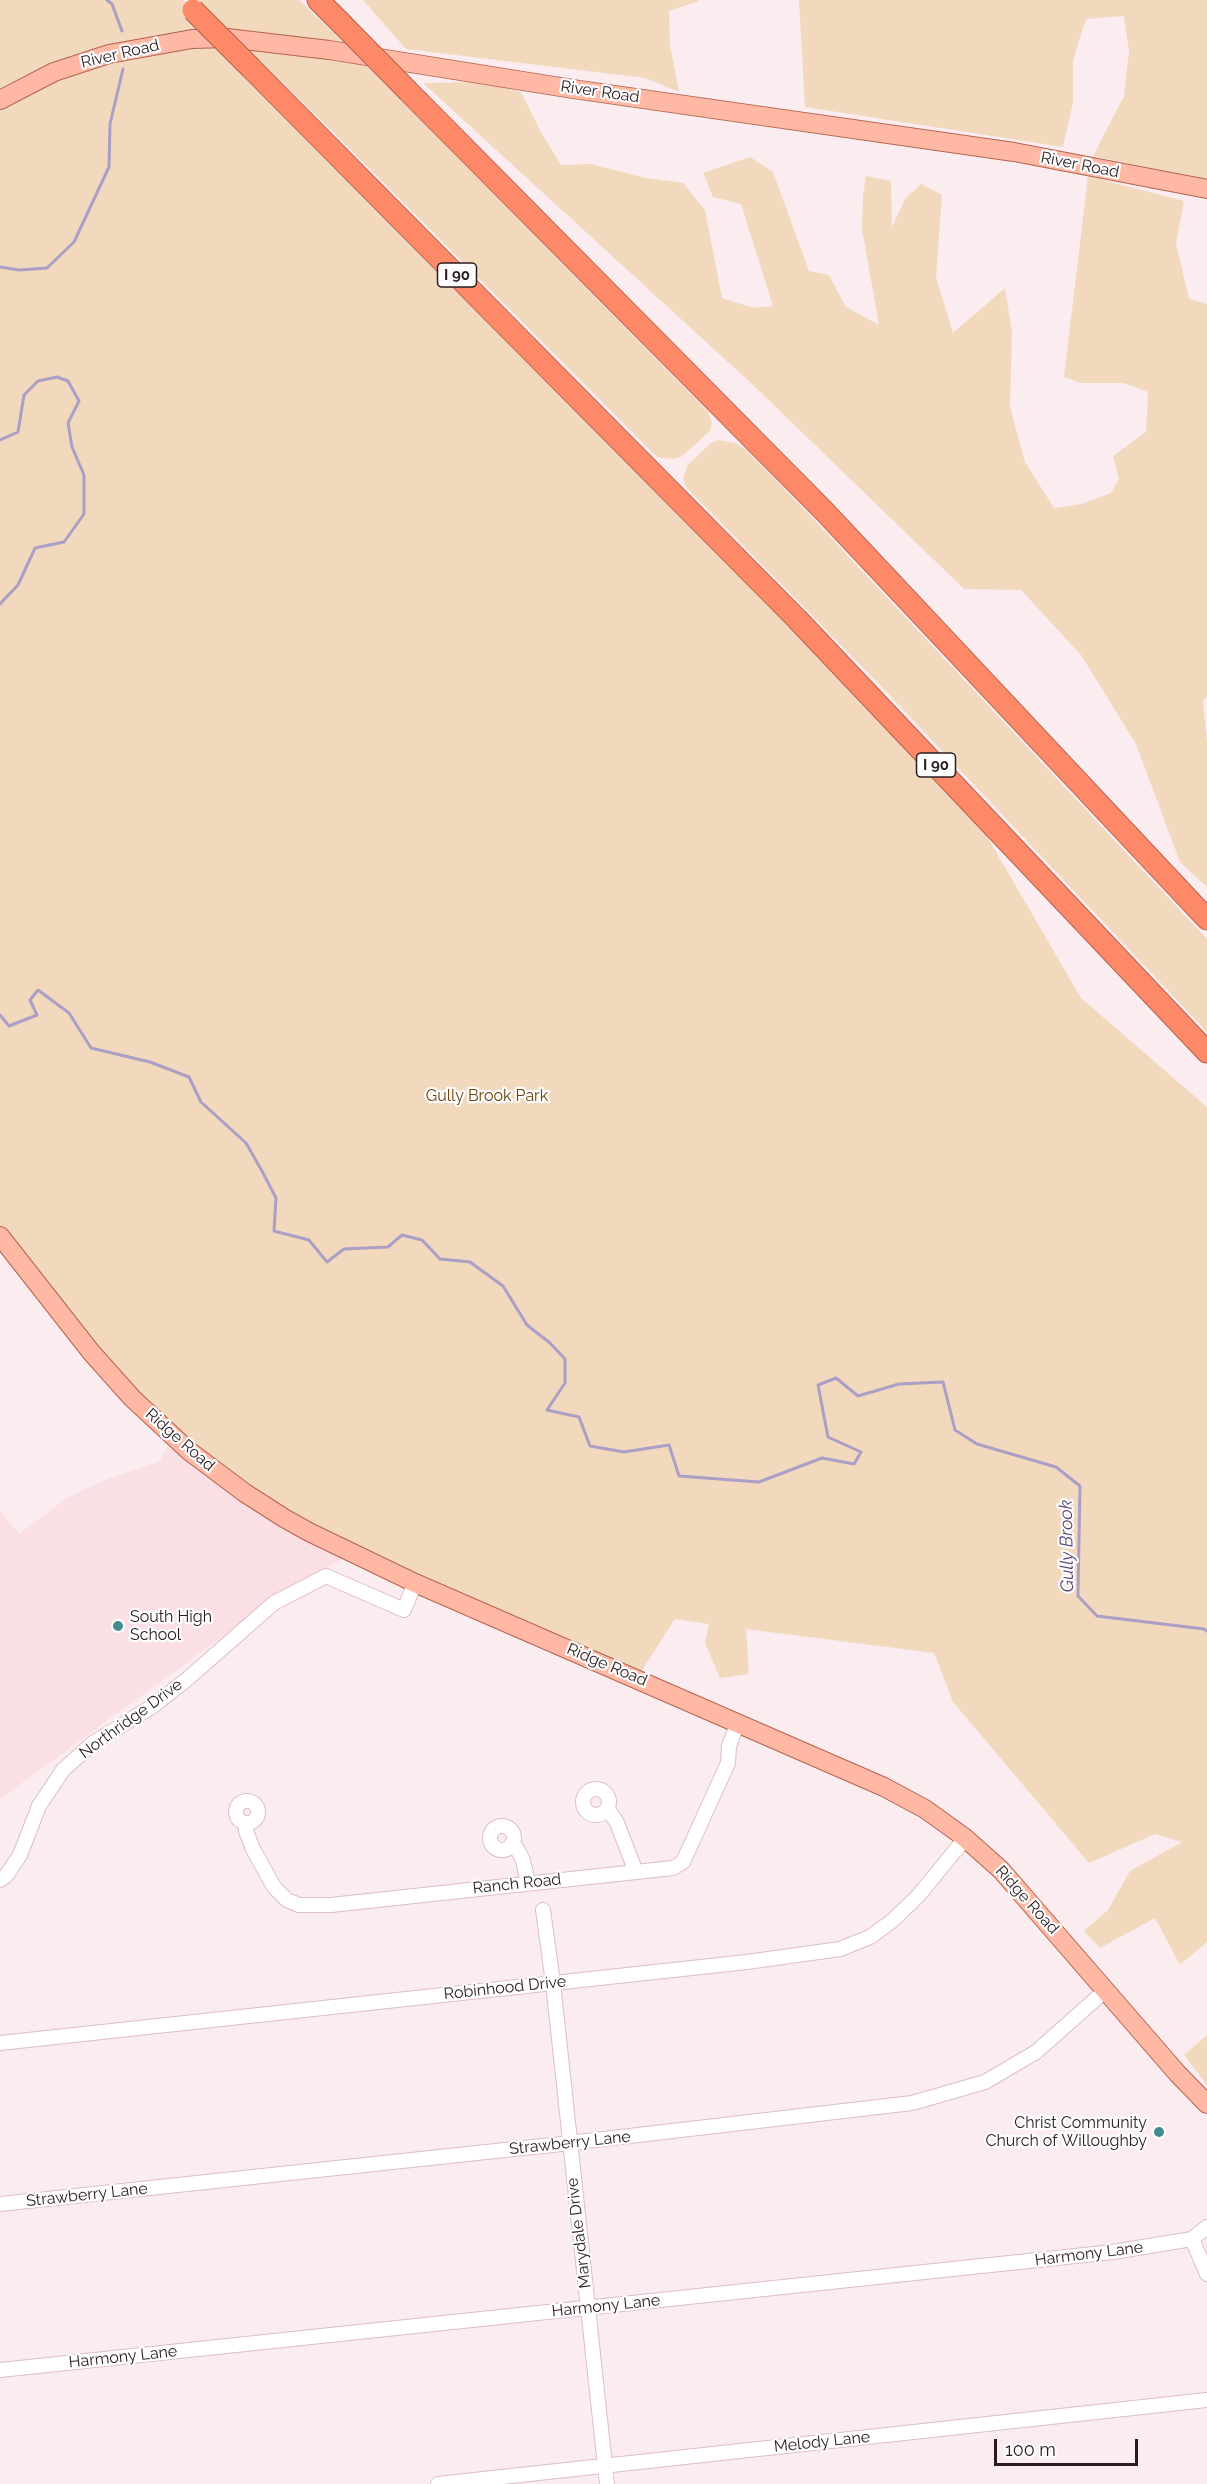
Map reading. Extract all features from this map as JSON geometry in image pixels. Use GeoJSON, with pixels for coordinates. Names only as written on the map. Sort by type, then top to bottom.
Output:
{"type":"FeatureCollection","features":[{"type":"Feature","properties":{"kind":"highway"},"geometry":{"type":"LineString","coordinates":[[318,0],[825,512],[1207,919]]}},
{"type":"Feature","properties":{"kind":"highway","name":"I 90"},"geometry":{"type":"LineString","coordinates":[[188,5],[797,619],[1207,1052]]}},
{"type":"Feature","properties":{"kind":"main road","name":"River Road"},"geometry":{"type":"LineString","coordinates":[[0,100],[54,72],[109,54],[192,39],[227,38],[329,50],[573,89],[1014,152],[1207,189]]}},
{"type":"Feature","properties":{"kind":"main road","name":"Ridge Road"},"geometry":{"type":"LineString","coordinates":[[0,1236],[92,1352],[132,1398],[189,1451],[245,1493],[284,1518],[415,1583],[884,1787],[925,1809],[964,1837],[1001,1870],[1176,2073],[1207,2104]]}},
{"type":"Feature","properties":{"kind":"street","name":"Northridge Drive"},"geometry":{"type":"LineString","coordinates":[[0,1880],[6,1876],[20,1855],[39,1806],[63,1770],[93,1743],[153,1706],[177,1688],[274,1603],[326,1576],[404,1610],[415,1583]]}},
{"type":"Feature","properties":{"kind":"street","name":"Ranch Road"},"geometry":{"type":"LineString","coordinates":[[247,1823],[246,1831],[253,1849],[274,1887],[287,1900],[299,1905],[331,1905],[673,1868],[683,1862],[728,1763],[729,1746],[738,1722]]}},
{"type":"Feature","properties":{"kind":"street"},"geometry":{"type":"LineString","coordinates":[[607,1808],[617,1822],[636,1872]]}},
{"type":"Feature","properties":{"kind":"street","name":"Robinhood Drive"},"geometry":{"type":"LineString","coordinates":[[0,2043],[747,1962],[840,1949],[870,1936],[892,1921],[918,1896],[964,1837]]}},
{"type":"Feature","properties":{"kind":"street"},"geometry":{"type":"LineString","coordinates":[[512,1844],[523,1860],[528,1883]]}},
{"type":"Feature","properties":{"kind":"street","name":"Marydale Drive"},"geometry":{"type":"LineString","coordinates":[[543,1910],[553,1983],[607,2484]]}},
{"type":"Feature","properties":{"kind":"street","name":"Strawberry Lane"},"geometry":{"type":"LineString","coordinates":[[0,2204],[569,2144],[912,2103],[985,2082],[1036,2052],[1106,1990]]}},
{"type":"Feature","properties":{"kind":"street","name":"Harmony Lane"},"geometry":{"type":"LineString","coordinates":[[0,2370],[1113,2252],[1192,2239],[1207,2227]]}},
{"type":"Feature","properties":{"kind":"street"},"geometry":{"type":"LineString","coordinates":[[1192,2239],[1207,2274]]}},
{"type":"Feature","properties":{"kind":"street","name":"Melody Lane"},"geometry":{"type":"LineString","coordinates":[[438,2484],[1207,2400]]}},
{"type":"Feature","properties":{"kind":"shaded area","name":"South High School"},"geometry":{"type":"Polygon","coordinates":[[[169,1444],[292,1529],[343,1559],[293,1585],[0,1799],[0,1511],[19,1534],[67,1498],[103,1481],[159,1462],[169,1444]]]}},
{"type":"Feature","properties":{"kind":"green space","name":"Gully Brook Park"},"geometry":{"type":"Polygon","coordinates":[[[0,0],[183,0],[662,482],[960,790],[1081,998],[1207,1107],[1207,1942],[1180,1965],[1155,1918],[1100,1948],[1084,1931],[1108,1910],[1130,1871],[1182,1842],[1155,1834],[1089,1863],[953,1702],[934,1653],[746,1629],[749,1674],[720,1678],[705,1643],[709,1624],[675,1619],[637,1678],[309,1532],[189,1451],[0,1236],[0,0]]]}},
{"type":"Feature","properties":{"kind":"green space"},"geometry":{"type":"Polygon","coordinates":[[[198,0],[299,0],[348,46],[229,30],[198,0]]]}},
{"type":"Feature","properties":{"kind":"green space"},"geometry":{"type":"Polygon","coordinates":[[[363,0],[699,1],[669,11],[670,45],[679,92],[645,78],[406,49],[363,0]]]}},
{"type":"Feature","properties":{"kind":"green space"},"geometry":{"type":"Polygon","coordinates":[[[799,0],[1207,0],[1207,180],[1093,156],[1124,96],[1129,52],[1124,16],[1086,19],[1073,60],[1073,103],[1063,147],[805,107],[799,0]]]}},
{"type":"Feature","properties":{"kind":"green space"},"geometry":{"type":"Polygon","coordinates":[[[244,46],[362,60],[708,412],[712,423],[710,431],[681,457],[673,459],[657,457],[323,122],[244,46]]]}},
{"type":"Feature","properties":{"kind":"green space"},"geometry":{"type":"Polygon","coordinates":[[[481,82],[521,92],[561,165],[591,164],[646,178],[683,183],[705,210],[722,298],[754,308],[773,306],[741,204],[713,197],[703,173],[750,157],[773,172],[809,271],[829,275],[846,307],[879,325],[862,229],[866,176],[891,181],[892,227],[905,199],[921,184],[942,195],[936,277],[953,333],[1005,288],[1012,332],[1010,407],[1025,462],[1054,508],[1082,504],[1111,493],[1119,478],[1113,456],[1146,432],[1148,392],[1124,383],[1081,383],[1064,377],[1088,176],[1184,201],[1176,243],[1189,299],[1207,304],[1207,696],[1203,701],[1207,741],[1207,887],[1180,862],[1136,744],[1081,655],[1021,590],[964,589],[752,384],[423,83],[481,82]]]}},
{"type":"Feature","properties":{"kind":"green space"},"geometry":{"type":"Polygon","coordinates":[[[718,440],[736,443],[746,450],[804,509],[1207,939],[1207,1032],[879,684],[687,488],[683,479],[687,466],[711,443],[718,440]]]}},
{"type":"Feature","properties":{"kind":"green space"},"geometry":{"type":"Polygon","coordinates":[[[1207,2035],[1207,2085],[1184,2055],[1207,2035]]]}},
{"type":"Feature","properties":{"kind":"waterway","name":"Gully Brook"},"geometry":{"type":"LineString","coordinates":[[107,0],[112,4],[122,31]]}},
{"type":"Feature","properties":{"kind":"waterway","name":"Gully Brook"},"geometry":{"type":"LineString","coordinates":[[0,267],[19,270],[47,268],[74,242],[109,167],[110,124],[123,69]]}},
{"type":"Feature","properties":{"kind":"waterway","name":"Gully Brook"},"geometry":{"type":"LineString","coordinates":[[0,440],[18,432],[24,395],[38,381],[57,377],[68,381],[79,401],[68,423],[72,447],[84,475],[84,514],[64,542],[35,548],[18,585],[0,604]]}},
{"type":"Feature","properties":{"kind":"waterway","name":"Gully Brook"},"geometry":{"type":"LineString","coordinates":[[0,1015],[9,1026],[37,1015],[30,1000],[38,990],[69,1013],[91,1048],[150,1062],[189,1077],[201,1102],[246,1143],[262,1171],[276,1198],[274,1231],[309,1240],[327,1262],[344,1249],[388,1247],[402,1235],[422,1240],[440,1259],[470,1262],[503,1286],[527,1325],[550,1343],[565,1359],[565,1383],[547,1410],[579,1417],[590,1446],[624,1452],[669,1445],[679,1476],[759,1482],[822,1458],[854,1464],[861,1452],[828,1437],[818,1385],[836,1378],[858,1396],[899,1384],[943,1382],[955,1430],[977,1444],[1056,1467],[1080,1486],[1078,1596],[1097,1616],[1207,1631]]}},
{"type":"Feature","properties":{"kind":"place","name":"South High School"},"geometry":{"type":"Point","coordinates":[118,1626]}},
{"type":"Feature","properties":{"kind":"place","name":"Christ Community Church of Willoughby"},"geometry":{"type":"Point","coordinates":[1159,2132]}}]}
